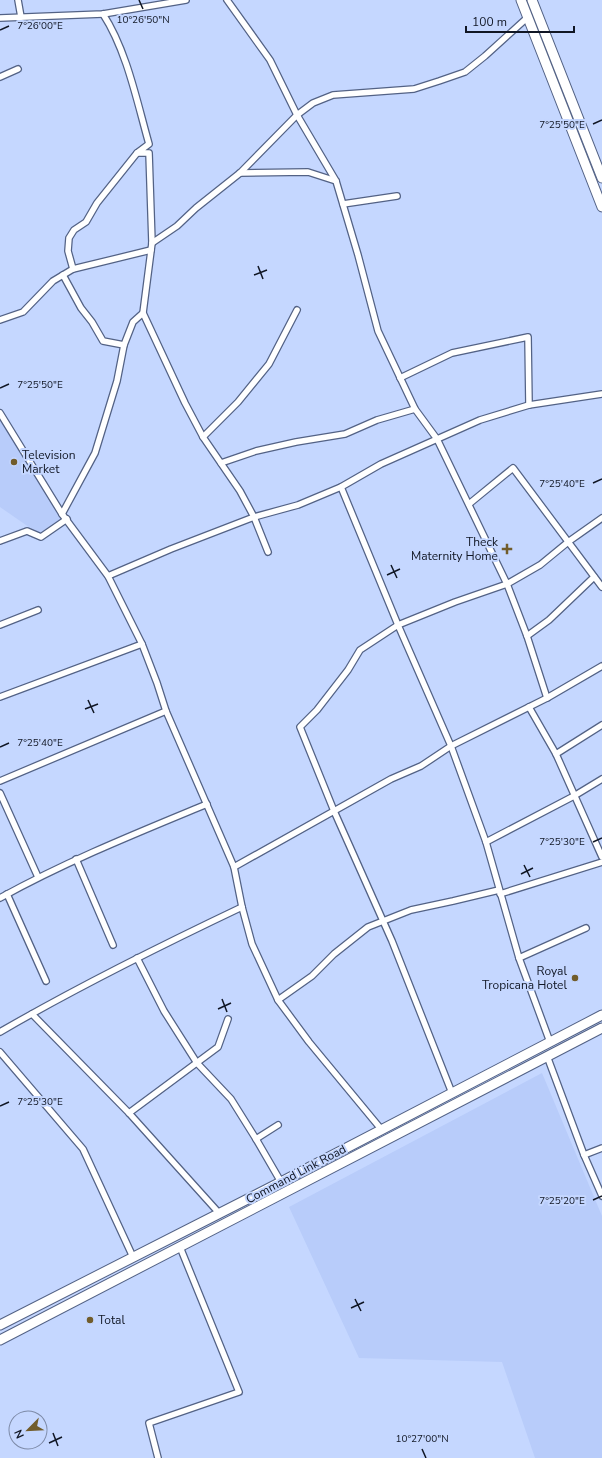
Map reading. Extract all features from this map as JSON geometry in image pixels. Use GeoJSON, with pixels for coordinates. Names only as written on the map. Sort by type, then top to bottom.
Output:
{"type":"FeatureCollection","features":[{"type":"Feature","properties":{"kind":"main road"},"geometry":{"type":"LineString","coordinates":[[521,0],[602,208]]}},
{"type":"Feature","properties":{"kind":"main road"},"geometry":{"type":"LineString","coordinates":[[532,0],[602,178]]}},
{"type":"Feature","properties":{"kind":"main road","name":"Command Link Road"},"geometry":{"type":"LineString","coordinates":[[0,1325],[220,1214],[602,1015]]}},
{"type":"Feature","properties":{"kind":"main road","name":"Command Link Road"},"geometry":{"type":"LineString","coordinates":[[0,1340],[602,1028]]}},
{"type":"Feature","properties":{"kind":"main road"},"geometry":{"type":"LineString","coordinates":[[491,1072],[497,1082]]}},
{"type":"Feature","properties":{"kind":"street"},"geometry":{"type":"LineString","coordinates":[[18,0],[21,17]]}},
{"type":"Feature","properties":{"kind":"street"},"geometry":{"type":"LineString","coordinates":[[0,18],[103,14],[186,0]]}},
{"type":"Feature","properties":{"kind":"street"},"geometry":{"type":"LineString","coordinates":[[227,0],[270,60],[297,115],[336,181],[358,254],[378,331],[415,408],[438,438],[507,584],[527,636],[547,698]]}},
{"type":"Feature","properties":{"kind":"street"},"geometry":{"type":"LineString","coordinates":[[73,269],[68,251],[69,238],[74,230],[86,222],[97,203],[137,154],[149,144],[130,76],[111,25],[103,14]]}},
{"type":"Feature","properties":{"kind":"street"},"geometry":{"type":"LineString","coordinates":[[152,243],[177,226],[196,208],[240,174],[297,115],[313,103],[333,95],[414,89],[465,72],[528,17]]}},
{"type":"Feature","properties":{"kind":"street"},"geometry":{"type":"LineString","coordinates":[[0,77],[18,69]]}},
{"type":"Feature","properties":{"kind":"street"},"geometry":{"type":"LineString","coordinates":[[137,154],[149,153],[152,243],[143,313],[185,403],[203,437],[240,491],[254,517],[268,552]]}},
{"type":"Feature","properties":{"kind":"street"},"geometry":{"type":"LineString","coordinates":[[240,174],[308,172],[336,181]]}},
{"type":"Feature","properties":{"kind":"street"},"geometry":{"type":"LineString","coordinates":[[343,204],[398,196]]}},
{"type":"Feature","properties":{"kind":"street"},"geometry":{"type":"LineString","coordinates":[[0,320],[23,312],[53,281],[73,269],[151,250]]}},
{"type":"Feature","properties":{"kind":"street"},"geometry":{"type":"LineString","coordinates":[[63,275],[81,308],[92,322],[103,341],[124,346]]}},
{"type":"Feature","properties":{"kind":"street"},"geometry":{"type":"LineString","coordinates":[[203,437],[238,402],[269,364],[297,310]]}},
{"type":"Feature","properties":{"kind":"street"},"geometry":{"type":"LineString","coordinates":[[62,514],[94,454],[117,381],[124,346],[133,322],[143,313]]}},
{"type":"Feature","properties":{"kind":"street"},"geometry":{"type":"LineString","coordinates":[[400,378],[452,353],[528,337],[529,405]]}},
{"type":"Feature","properties":{"kind":"street"},"geometry":{"type":"LineString","coordinates":[[108,576],[171,549],[254,517],[298,505],[341,487],[381,464],[480,420],[529,405],[602,394]]}},
{"type":"Feature","properties":{"kind":"street"},"geometry":{"type":"LineString","coordinates":[[221,463],[256,451],[296,442],[345,434],[377,420],[415,408]]}},
{"type":"Feature","properties":{"kind":"street"},"geometry":{"type":"LineString","coordinates":[[0,413],[62,514],[108,576],[142,644],[166,711],[234,867],[242,907],[252,944],[278,1000],[308,1042],[381,1129]]}},
{"type":"Feature","properties":{"kind":"street"},"geometry":{"type":"LineString","coordinates":[[469,504],[513,468],[602,587]]}},
{"type":"Feature","properties":{"kind":"street"},"geometry":{"type":"LineString","coordinates":[[341,487],[398,625],[451,746],[486,842],[519,958],[550,1042]]}},
{"type":"Feature","properties":{"kind":"street"},"geometry":{"type":"LineString","coordinates":[[452,1093],[383,922],[334,811],[300,727],[317,710],[348,670],[360,650],[398,625],[455,602],[507,584],[540,565],[568,542],[602,518]]}},
{"type":"Feature","properties":{"kind":"street"},"geometry":{"type":"LineString","coordinates":[[0,541],[27,531],[41,538],[67,519]]}},
{"type":"Feature","properties":{"kind":"street"},"geometry":{"type":"LineString","coordinates":[[527,636],[549,620],[594,577]]}},
{"type":"Feature","properties":{"kind":"street"},"geometry":{"type":"LineString","coordinates":[[0,625],[38,610]]}},
{"type":"Feature","properties":{"kind":"street"},"geometry":{"type":"LineString","coordinates":[[0,697],[142,644]]}},
{"type":"Feature","properties":{"kind":"street"},"geometry":{"type":"LineString","coordinates":[[234,867],[391,779],[421,766],[451,746],[547,698],[602,666]]}},
{"type":"Feature","properties":{"kind":"street"},"geometry":{"type":"LineString","coordinates":[[530,707],[556,754],[602,856]]}},
{"type":"Feature","properties":{"kind":"street"},"geometry":{"type":"LineString","coordinates":[[0,781],[166,711]]}},
{"type":"Feature","properties":{"kind":"street"},"geometry":{"type":"LineString","coordinates":[[556,754],[602,725]]}},
{"type":"Feature","properties":{"kind":"street"},"geometry":{"type":"LineString","coordinates":[[486,842],[574,796],[602,779]]}},
{"type":"Feature","properties":{"kind":"street"},"geometry":{"type":"LineString","coordinates":[[0,793],[38,877]]}},
{"type":"Feature","properties":{"kind":"street"},"geometry":{"type":"LineString","coordinates":[[0,898],[38,877],[76,859],[207,804]]}},
{"type":"Feature","properties":{"kind":"street"},"geometry":{"type":"LineString","coordinates":[[76,859],[113,945]]}},
{"type":"Feature","properties":{"kind":"street"},"geometry":{"type":"LineString","coordinates":[[278,1000],[312,976],[334,954],[368,927],[411,910],[499,892],[602,862]]}},
{"type":"Feature","properties":{"kind":"street"},"geometry":{"type":"LineString","coordinates":[[7,894],[46,981]]}},
{"type":"Feature","properties":{"kind":"street"},"geometry":{"type":"LineString","coordinates":[[0,1032],[137,958],[242,907]]}},
{"type":"Feature","properties":{"kind":"street"},"geometry":{"type":"LineString","coordinates":[[519,958],[586,928]]}},
{"type":"Feature","properties":{"kind":"street"},"geometry":{"type":"LineString","coordinates":[[137,958],[164,1011],[196,1063],[231,1099],[281,1182]]}},
{"type":"Feature","properties":{"kind":"street"},"geometry":{"type":"LineString","coordinates":[[32,1014],[129,1113],[220,1214]]}},
{"type":"Feature","properties":{"kind":"street"},"geometry":{"type":"LineString","coordinates":[[129,1113],[218,1047],[228,1019]]}},
{"type":"Feature","properties":{"kind":"street"},"geometry":{"type":"LineString","coordinates":[[0,1052],[83,1149],[133,1257]]}},
{"type":"Feature","properties":{"kind":"street"},"geometry":{"type":"LineString","coordinates":[[547,1056],[584,1155],[602,1196]]}},
{"type":"Feature","properties":{"kind":"street"},"geometry":{"type":"LineString","coordinates":[[256,1139],[278,1125]]}},
{"type":"Feature","properties":{"kind":"street"},"geometry":{"type":"LineString","coordinates":[[584,1155],[602,1148]]}},
{"type":"Feature","properties":{"kind":"street"},"geometry":{"type":"LineString","coordinates":[[158,1458],[149,1423],[239,1392],[180,1248]]}},
{"type":"Feature","properties":{"kind":"shaded area","name":"Television Market"},"geometry":{"type":"Polygon","coordinates":[[[0,416],[64,521],[39,534],[0,507],[0,416]]]}},
{"type":"Feature","properties":{"kind":"shaded area"},"geometry":{"type":"Polygon","coordinates":[[[542,1073],[602,1216],[602,1458],[535,1458],[502,1362],[359,1358],[289,1207],[542,1073]]]}},
{"type":"Feature","properties":{"kind":"place","name":"Television Market"},"geometry":{"type":"Point","coordinates":[14,462]}},
{"type":"Feature","properties":{"kind":"place","name":"Theck Maternity Home"},"geometry":{"type":"Point","coordinates":[507,549]}},
{"type":"Feature","properties":{"kind":"place","name":"Royal Tropicana Hotel"},"geometry":{"type":"Point","coordinates":[575,978]}},
{"type":"Feature","properties":{"kind":"place","name":"Total"},"geometry":{"type":"Point","coordinates":[90,1320]}}]}
